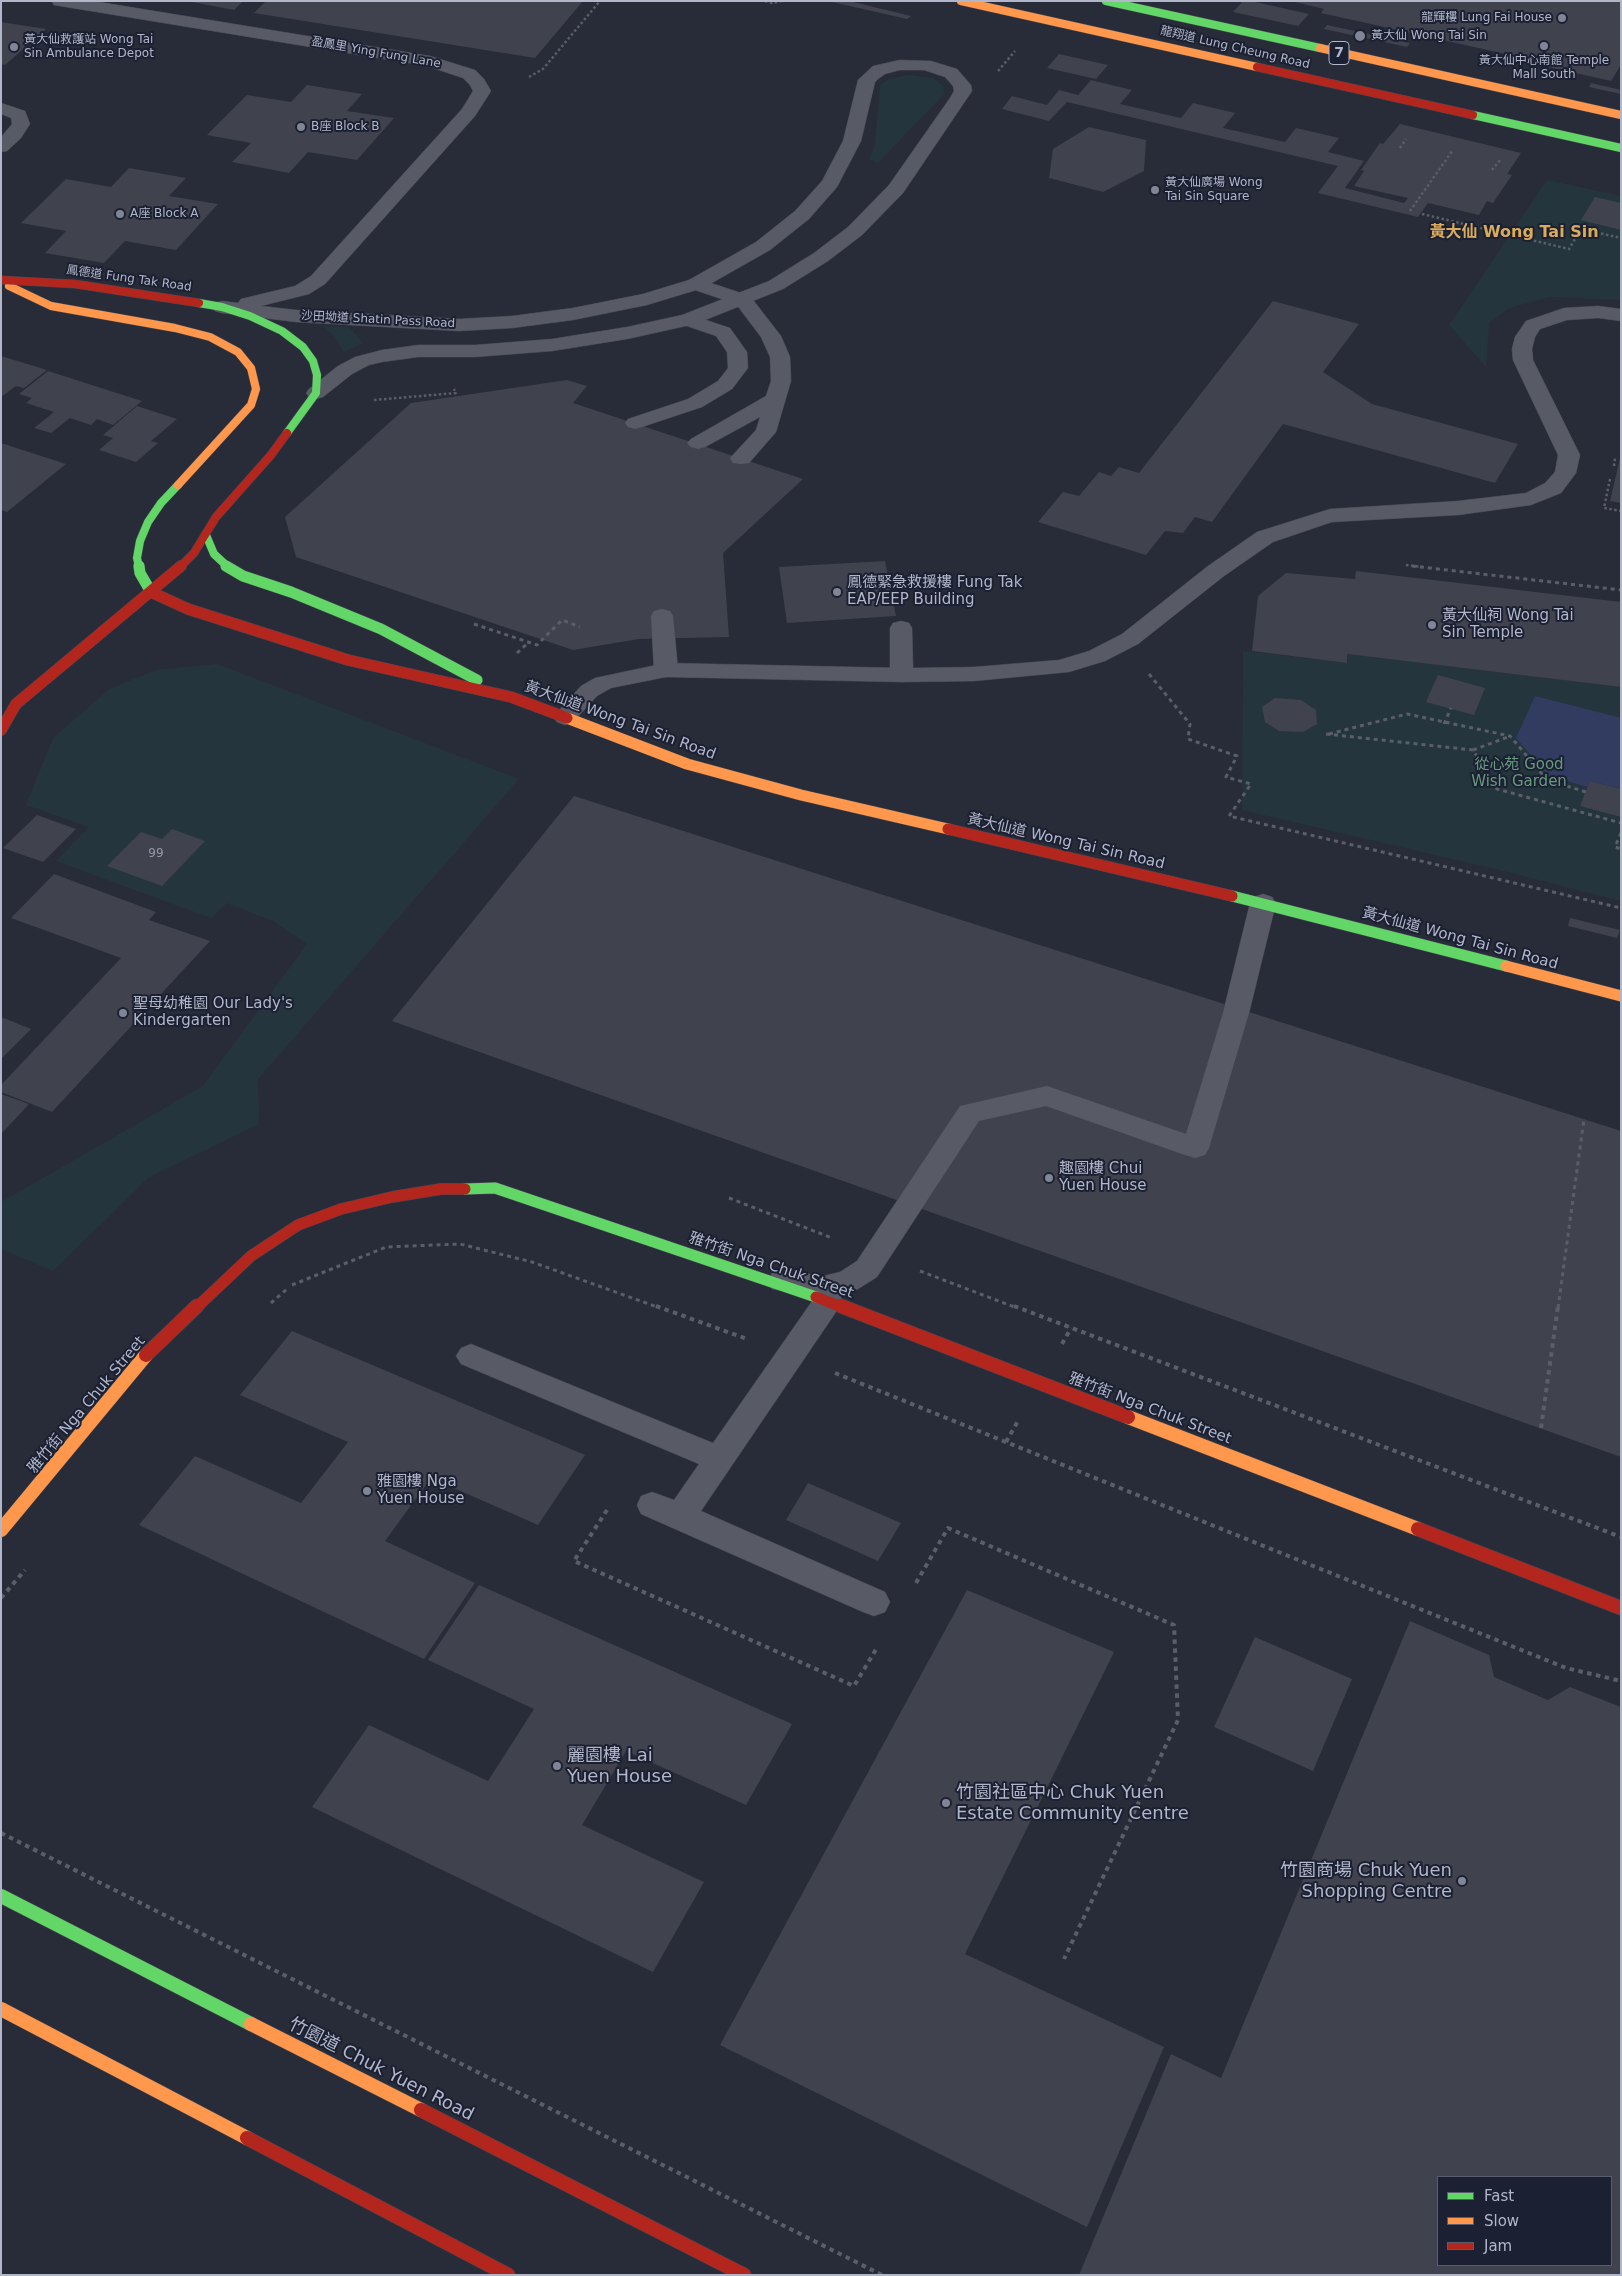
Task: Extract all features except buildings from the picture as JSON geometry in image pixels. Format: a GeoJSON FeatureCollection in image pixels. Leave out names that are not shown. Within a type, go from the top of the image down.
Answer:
{"type":"FeatureCollection","features":[{"type":"Feature","properties":{"kind":"main road","name":"龍翔道 Lung Cheung Road"},"geometry":{"type":"LineString","coordinates":[[961,1],[1621,148]]}},
{"type":"Feature","properties":{"kind":"main road","name":"龍翔道 Lung Cheung Road"},"geometry":{"type":"LineString","coordinates":[[1106,1],[1621,115]]}},
{"type":"Feature","properties":{"kind":"main road","name":"鳳德道 Fung Tak Road"},"geometry":{"type":"LineString","coordinates":[[1,281],[75,284],[222,307]]}},
{"type":"Feature","properties":{"kind":"main road","name":"鳳德道 Fung Tak Road"},"geometry":{"type":"LineString","coordinates":[[1,281],[51,306],[175,328],[210,337],[238,352],[251,368],[256,389],[251,405],[160,503],[148,522],[140,541],[137,558],[140,574],[151,592]]}},
{"type":"Feature","properties":{"kind":"main road","name":"沙田坳道 Shatin Pass Road"},"geometry":{"type":"LineString","coordinates":[[1,730],[16,704],[182,565],[206,535],[216,517],[271,455],[316,392],[317,375],[313,361],[303,347],[282,331],[250,316],[222,307]]}},
{"type":"Feature","properties":{"kind":"main road","name":"黃大仙道 Wong Tai Sin Road"},"geometry":{"type":"LineString","coordinates":[[206,535],[214,554],[226,566],[243,576],[291,592],[380,629],[511,697],[687,764],[801,795],[1263,903],[1621,996]]}},
{"type":"Feature","properties":{"kind":"main road","name":"黃大仙道 Wong Tai Sin Road"},"geometry":{"type":"LineString","coordinates":[[151,592],[188,609],[348,660],[511,697]]}},
{"type":"Feature","properties":{"kind":"main road"},"geometry":{"type":"LineString","coordinates":[[1,712],[16,704]]}},
{"type":"Feature","properties":{"kind":"main road","name":"雅竹街 Nga Chuk Street"},"geometry":{"type":"LineString","coordinates":[[1,1530],[145,1356],[251,1256],[298,1225],[341,1210],[392,1197],[440,1189],[495,1188],[828,1301],[1621,1608]]}},
{"type":"Feature","properties":{"kind":"main road","name":"竹園道 Chuk Yuen Road"},"geometry":{"type":"LineString","coordinates":[[1,1896],[744,2275]]}},
{"type":"Feature","properties":{"kind":"main road"},"geometry":{"type":"LineString","coordinates":[[1,2009],[508,2275]]}},
{"type":"Feature","properties":{"kind":"street","name":"盈鳳里 Ying Fung Lane"},"geometry":{"type":"LineString","coordinates":[[60,1],[430,61],[469,74],[478,83],[482,91],[469,112],[318,280],[302,290],[292,293],[222,307]]}},
{"type":"Feature","properties":{"kind":"street","name":"沙田坳道 Shatin Pass Road"},"geometry":{"type":"LineString","coordinates":[[222,307],[296,316],[458,325],[512,322],[609,308],[696,284],[762,246],[802,215],[830,183],[852,141],[867,80],[872,75],[888,67],[913,64],[939,68],[957,77],[962,84],[963,91],[896,189],[855,231],[821,258],[776,285],[743,300],[688,320],[627,333],[552,345],[475,351],[418,352],[382,356],[362,361],[345,370],[316,392]]}},
{"type":"Feature","properties":{"kind":"street"},"geometry":{"type":"LineString","coordinates":[[1,108],[19,116],[21,124],[15,134],[1,147]]}},
{"type":"Feature","properties":{"kind":"street"},"geometry":{"type":"LineString","coordinates":[[696,284],[743,300],[771,336],[780,357],[782,365],[781,381],[766,432],[741,458]]}},
{"type":"Feature","properties":{"kind":"street"},"geometry":{"type":"LineString","coordinates":[[565,717],[590,691],[603,682],[666,670],[902,675],[974,674],[1061,667],[1096,656],[1130,639],[1216,571],[1265,537],[1330,516],[1458,508],[1531,499],[1553,488],[1565,474],[1569,455],[1523,360],[1522,349],[1525,337],[1533,325],[1564,314],[1598,312],[1621,315]]}},
{"type":"Feature","properties":{"kind":"street"},"geometry":{"type":"LineString","coordinates":[[635,424],[695,403],[725,385],[738,368],[737,352],[723,332],[688,320]]}},
{"type":"Feature","properties":{"kind":"street"},"geometry":{"type":"LineString","coordinates":[[698,443],[775,400]]}},
{"type":"Feature","properties":{"kind":"street"},"geometry":{"type":"LineString","coordinates":[[662,616],[666,670]]}},
{"type":"Feature","properties":{"kind":"street"},"geometry":{"type":"LineString","coordinates":[[901,628],[902,675]]}},
{"type":"Feature","properties":{"kind":"street"},"geometry":{"type":"LineString","coordinates":[[758,1278],[823,1287],[848,1281],[866,1269],[970,1113],[1047,1096],[1195,1148],[1236,1013],[1263,903]]}},
{"type":"Feature","properties":{"kind":"street"},"geometry":{"type":"LineString","coordinates":[[681,1516],[828,1301]]}},
{"type":"Feature","properties":{"kind":"street"},"geometry":{"type":"LineString","coordinates":[[471,1356],[719,1460]]}},
{"type":"Feature","properties":{"kind":"street"},"geometry":{"type":"LineString","coordinates":[[652,1505],[681,1516],[874,1602]]}},
{"type":"Feature","properties":{"kind":"path"},"geometry":{"type":"LineString","coordinates":[[529,78],[543,69],[600,1]]}},
{"type":"Feature","properties":{"kind":"path"},"geometry":{"type":"LineString","coordinates":[[765,1],[772,3],[782,1]]}},
{"type":"Feature","properties":{"kind":"path"},"geometry":{"type":"LineString","coordinates":[[996,72],[1015,50]]}},
{"type":"Feature","properties":{"kind":"path"},"geometry":{"type":"LineString","coordinates":[[1410,211],[1454,149]]}},
{"type":"Feature","properties":{"kind":"path"},"geometry":{"type":"LineString","coordinates":[[1422,214],[1570,249],[1581,229],[1621,238]]}},
{"type":"Feature","properties":{"kind":"path"},"geometry":{"type":"LineString","coordinates":[[374,400],[456,393],[452,384]]}},
{"type":"Feature","properties":{"kind":"path"},"geometry":{"type":"LineString","coordinates":[[1613,467],[1615,458]]}},
{"type":"Feature","properties":{"kind":"path"},"geometry":{"type":"LineString","coordinates":[[1611,475],[1604,508],[1621,511]]}},
{"type":"Feature","properties":{"kind":"path"},"geometry":{"type":"LineString","coordinates":[[1406,565],[1621,590]]}},
{"type":"Feature","properties":{"kind":"path"},"geometry":{"type":"LineString","coordinates":[[474,624],[537,645],[562,620],[580,627]]}},
{"type":"Feature","properties":{"kind":"path"},"geometry":{"type":"LineString","coordinates":[[518,653],[529,642]]}},
{"type":"Feature","properties":{"kind":"path"},"geometry":{"type":"LineString","coordinates":[[1149,673],[1190,724],[1188,739],[1237,756],[1226,777],[1251,784],[1235,810],[1229,816],[1621,908]]}},
{"type":"Feature","properties":{"kind":"path"},"geometry":{"type":"LineString","coordinates":[[1444,724],[1451,708]]}},
{"type":"Feature","properties":{"kind":"path"},"geometry":{"type":"LineString","coordinates":[[1510,736],[1473,750],[1326,734],[1407,714],[1444,724],[1510,736],[1547,780],[1586,792]]}},
{"type":"Feature","properties":{"kind":"path"},"geometry":{"type":"LineString","coordinates":[[1473,750],[1497,788],[1621,823]]}},
{"type":"Feature","properties":{"kind":"path"},"geometry":{"type":"LineString","coordinates":[[1621,833],[1615,847],[1621,849]]}},
{"type":"Feature","properties":{"kind":"path"},"geometry":{"type":"LineString","coordinates":[[1541,1428],[1584,1119]]}},
{"type":"Feature","properties":{"kind":"path"},"geometry":{"type":"LineString","coordinates":[[729,1198],[1621,1537]]}},
{"type":"Feature","properties":{"kind":"path"},"geometry":{"type":"LineString","coordinates":[[1,1833],[882,2275]]}},
{"type":"Feature","properties":{"kind":"green space"},"geometry":{"type":"Polygon","coordinates":[[[908,75],[933,78],[943,86],[944,94],[878,163],[869,160],[875,145],[880,85],[889,79],[908,75]]]}},
{"type":"Feature","properties":{"kind":"green space"},"geometry":{"type":"Polygon","coordinates":[[[1547,180],[1621,196],[1621,300],[1550,297],[1509,308],[1489,323],[1486,367],[1449,325],[1547,180]]]}},
{"type":"Feature","properties":{"kind":"green space"},"geometry":{"type":"Polygon","coordinates":[[[323,326],[349,327],[363,343],[344,352],[334,336],[323,326]]]}},
{"type":"Feature","properties":{"kind":"green space","name":"從心苑 Good Wish Garden"},"geometry":{"type":"Polygon","coordinates":[[[1243,651],[1347,663],[1347,654],[1621,687],[1621,901],[1496,869],[1242,810],[1243,651]]]}},
{"type":"Feature","properties":{"kind":"green space"},"geometry":{"type":"Polygon","coordinates":[[[217,664],[519,779],[258,1079],[259,1124],[149,1177],[53,1271],[1,1249],[1,1202],[203,1086],[307,944],[273,921],[227,903],[211,918],[56,861],[89,827],[26,805],[53,738],[108,690],[155,670],[217,664]]]}},
{"type":"Feature","properties":{"kind":"water"},"geometry":{"type":"Polygon","coordinates":[[[1535,696],[1621,718],[1621,789],[1591,781],[1588,787],[1549,776],[1516,738],[1535,696]]]}},
{"type":"Feature","properties":{"kind":"traffic: fast"},"geometry":{"type":"LineString","coordinates":[[1106,1],[1320,48]]}},
{"type":"Feature","properties":{"kind":"traffic: fast"},"geometry":{"type":"LineString","coordinates":[[1473,115],[1621,148]]}},
{"type":"Feature","properties":{"kind":"traffic: fast"},"geometry":{"type":"LineString","coordinates":[[199,303],[222,307],[250,316],[282,331],[303,347],[313,361],[317,375],[316,393],[287,433]]}},
{"type":"Feature","properties":{"kind":"traffic: fast"},"geometry":{"type":"LineString","coordinates":[[151,592],[140,573],[137,558],[140,541],[148,522],[161,503],[178,485]]}},
{"type":"Feature","properties":{"kind":"traffic: fast"},"geometry":{"type":"LineString","coordinates":[[206,535],[214,554],[226,566],[243,576],[291,592],[381,629],[477,680]]}},
{"type":"Feature","properties":{"kind":"traffic: fast"},"geometry":{"type":"LineString","coordinates":[[1232,896],[1506,966]]}},
{"type":"Feature","properties":{"kind":"traffic: fast"},"geometry":{"type":"LineString","coordinates":[[465,1189],[495,1188],[816,1297]]}},
{"type":"Feature","properties":{"kind":"traffic: fast"},"geometry":{"type":"LineString","coordinates":[[1,1896],[251,2024]]}},
{"type":"Feature","properties":{"kind":"traffic: slow"},"geometry":{"type":"LineString","coordinates":[[961,1],[1257,67]]}},
{"type":"Feature","properties":{"kind":"traffic: slow"},"geometry":{"type":"LineString","coordinates":[[1320,48],[1621,115]]}},
{"type":"Feature","properties":{"kind":"traffic: slow"},"geometry":{"type":"LineString","coordinates":[[9,286],[51,306],[175,328],[210,337],[238,352],[251,368],[256,389],[251,405],[178,485]]}},
{"type":"Feature","properties":{"kind":"traffic: slow"},"geometry":{"type":"LineString","coordinates":[[567,718],[687,764],[801,795],[948,829]]}},
{"type":"Feature","properties":{"kind":"traffic: slow"},"geometry":{"type":"LineString","coordinates":[[1506,966],[1621,996]]}},
{"type":"Feature","properties":{"kind":"traffic: slow"},"geometry":{"type":"LineString","coordinates":[[1,1530],[146,1355]]}},
{"type":"Feature","properties":{"kind":"traffic: slow"},"geometry":{"type":"LineString","coordinates":[[1128,1417],[1418,1529]]}},
{"type":"Feature","properties":{"kind":"traffic: slow"},"geometry":{"type":"LineString","coordinates":[[1,2009],[247,2138]]}},
{"type":"Feature","properties":{"kind":"traffic: slow"},"geometry":{"type":"LineString","coordinates":[[251,2024],[421,2110]]}},
{"type":"Feature","properties":{"kind":"traffic: jam"},"geometry":{"type":"LineString","coordinates":[[1257,67],[1473,115]]}},
{"type":"Feature","properties":{"kind":"traffic: jam"},"geometry":{"type":"LineString","coordinates":[[1,280],[75,284],[199,303]]}},
{"type":"Feature","properties":{"kind":"traffic: jam"},"geometry":{"type":"LineString","coordinates":[[1,730],[16,704],[176,571],[194,553],[216,517],[271,455],[287,433]]}},
{"type":"Feature","properties":{"kind":"traffic: jam"},"geometry":{"type":"LineString","coordinates":[[151,592],[188,609],[348,660],[511,697],[567,718]]}},
{"type":"Feature","properties":{"kind":"traffic: jam"},"geometry":{"type":"LineString","coordinates":[[948,829],[1232,896]]}},
{"type":"Feature","properties":{"kind":"traffic: jam"},"geometry":{"type":"LineString","coordinates":[[146,1355],[251,1256],[298,1225],[341,1209],[392,1197],[441,1189],[465,1189]]}},
{"type":"Feature","properties":{"kind":"traffic: jam"},"geometry":{"type":"LineString","coordinates":[[816,1297],[1128,1417]]}},
{"type":"Feature","properties":{"kind":"traffic: jam"},"geometry":{"type":"LineString","coordinates":[[1418,1529],[1621,1608]]}},
{"type":"Feature","properties":{"kind":"traffic: jam"},"geometry":{"type":"LineString","coordinates":[[421,2110],[744,2275]]}},
{"type":"Feature","properties":{"kind":"traffic: jam"},"geometry":{"type":"LineString","coordinates":[[247,2138],[508,2275]]}},
{"type":"Feature","properties":{"kind":"place","name":"龍輝樓 Lung Fai House"},"geometry":{"type":"Point","coordinates":[1562,18]}},
{"type":"Feature","properties":{"kind":"place","name":"黃大仙 Wong Tai Sin"},"geometry":{"type":"Point","coordinates":[1360,36]}},
{"type":"Feature","properties":{"kind":"place","name":"黃大仙中心南館 Temple Mall South"},"geometry":{"type":"Point","coordinates":[1544,46]}},
{"type":"Feature","properties":{"kind":"place","name":"黃大仙救護站 Wong Tai Sin Ambulance Depot"},"geometry":{"type":"Point","coordinates":[14,47]}},
{"type":"Feature","properties":{"kind":"place","name":"B座 Block B"},"geometry":{"type":"Point","coordinates":[301,127]}},
{"type":"Feature","properties":{"kind":"place","name":"黃大仙廣場 Wong Tai Sin Square"},"geometry":{"type":"Point","coordinates":[1155,190]}},
{"type":"Feature","properties":{"kind":"place","name":"A座 Block A"},"geometry":{"type":"Point","coordinates":[120,214]}},
{"type":"Feature","properties":{"kind":"place","name":"鳳德緊急救援樓 Fung Tak EAP/EEP Building"},"geometry":{"type":"Point","coordinates":[837,592]}},
{"type":"Feature","properties":{"kind":"place","name":"黃大仙祠 Wong Tai Sin Temple"},"geometry":{"type":"Point","coordinates":[1432,625]}},
{"type":"Feature","properties":{"kind":"place","name":"聖母幼稚園 Our Lady's Kindergarten"},"geometry":{"type":"Point","coordinates":[123,1013]}},
{"type":"Feature","properties":{"kind":"place","name":"趣園樓 Chui Yuen House"},"geometry":{"type":"Point","coordinates":[1049,1178]}},
{"type":"Feature","properties":{"kind":"place","name":"雅園樓 Nga Yuen House"},"geometry":{"type":"Point","coordinates":[367,1491]}},
{"type":"Feature","properties":{"kind":"place","name":"麗園樓 Lai Yuen House"},"geometry":{"type":"Point","coordinates":[557,1766]}},
{"type":"Feature","properties":{"kind":"place","name":"竹園社區中心 Chuk Yuen Estate Community Centre"},"geometry":{"type":"Point","coordinates":[946,1803]}},
{"type":"Feature","properties":{"kind":"place","name":"竹園商場 Chuk Yuen Shopping Centre"},"geometry":{"type":"Point","coordinates":[1462,1881]}},
{"type":"Feature","properties":{"kind":"district","name":"黃大仙 Wong Tai Sin"},"geometry":{"type":"Point","coordinates":[1514,233]}}]}
